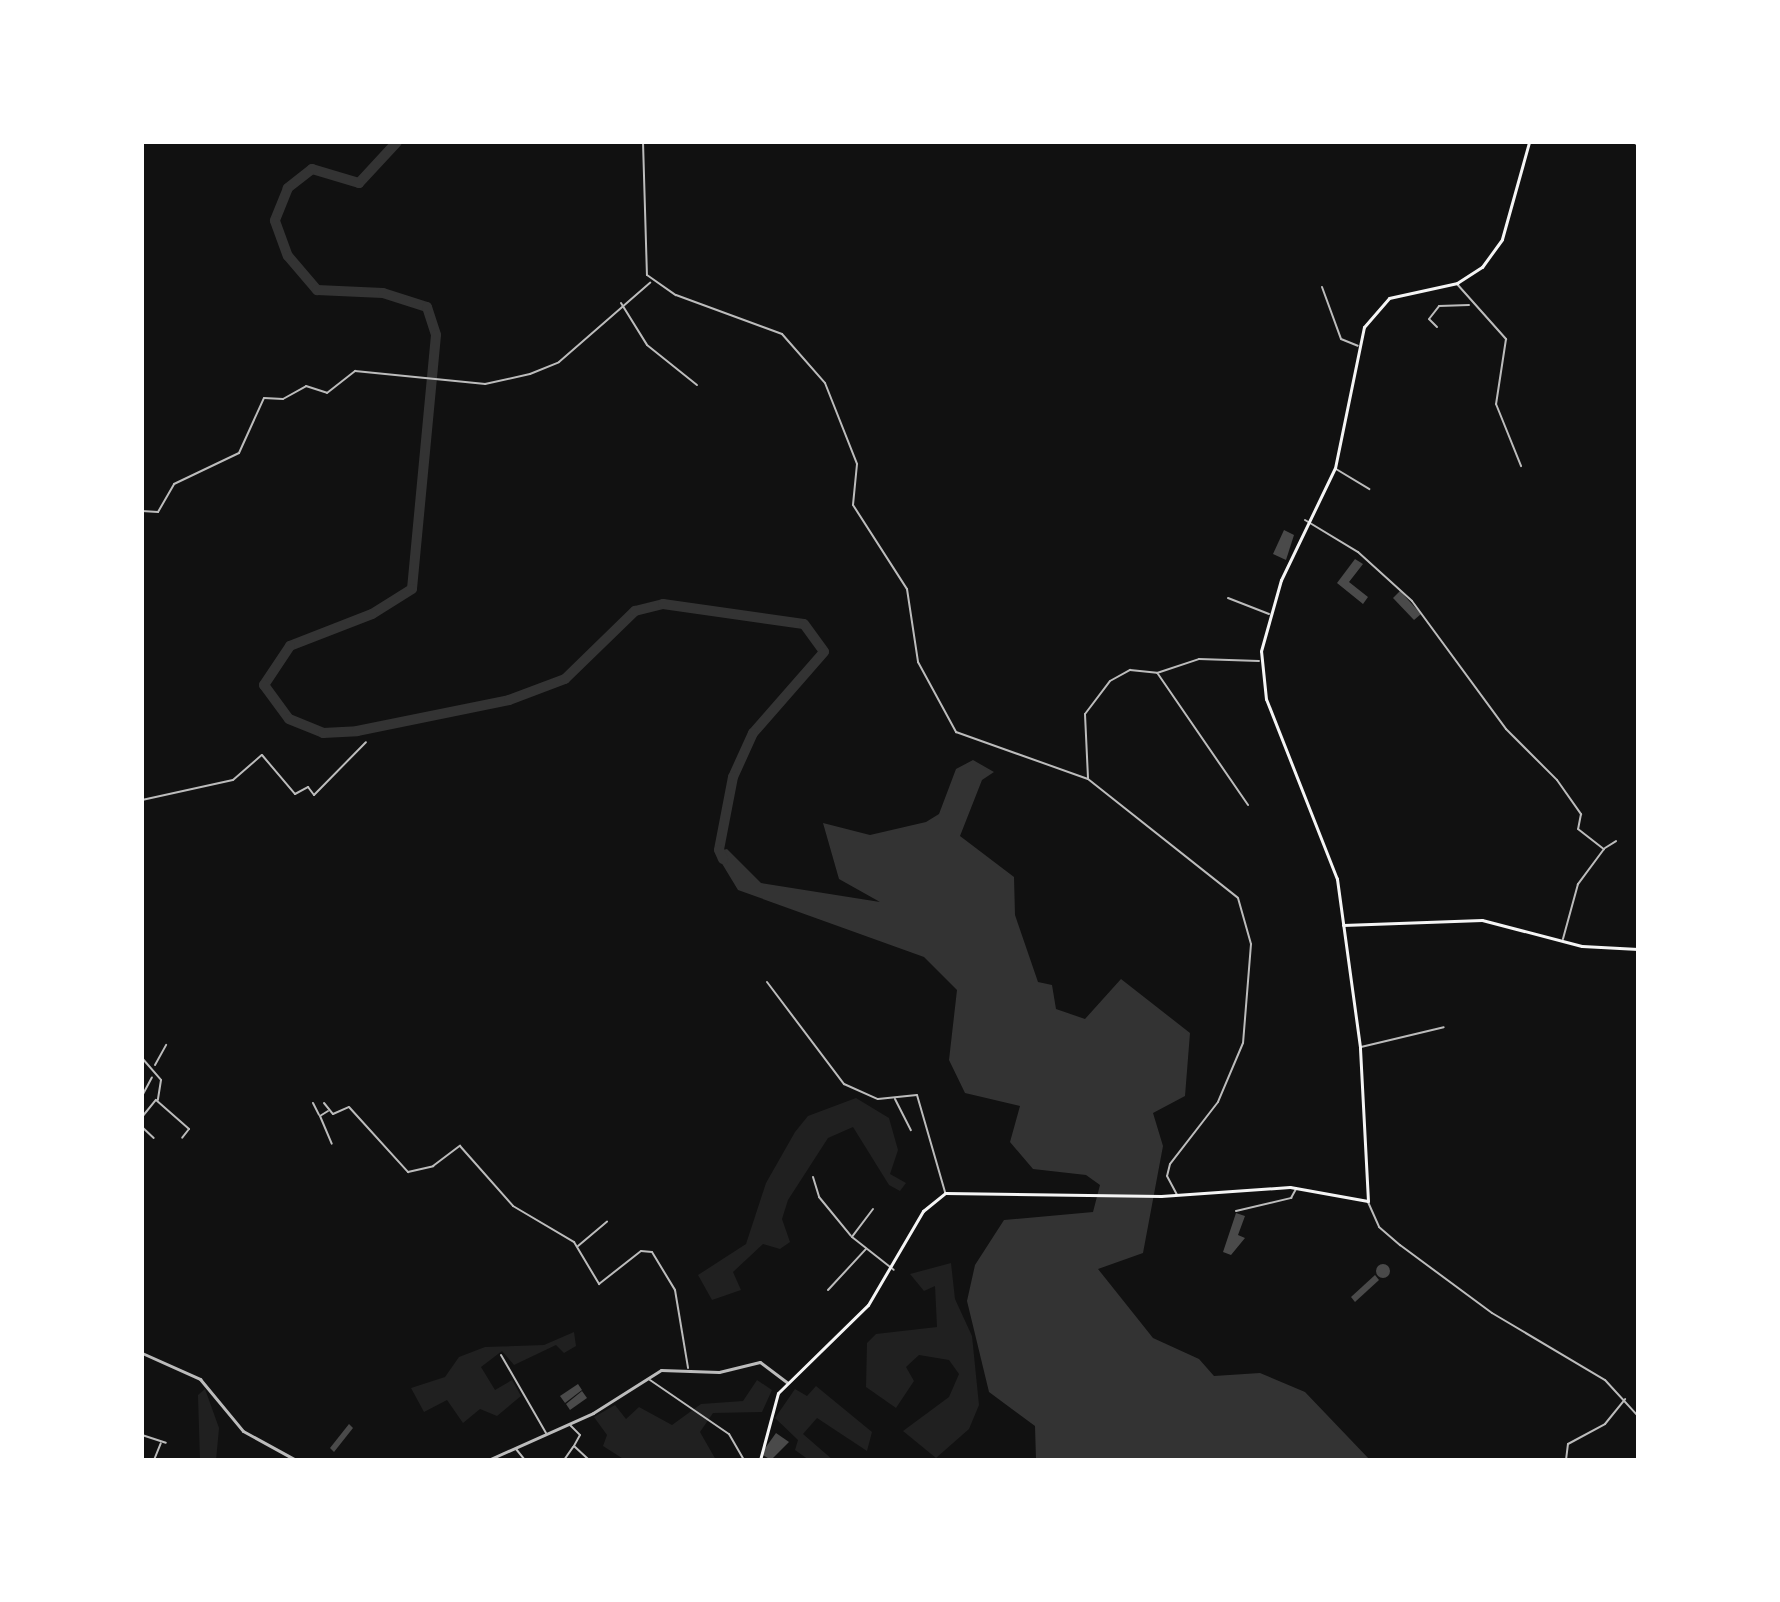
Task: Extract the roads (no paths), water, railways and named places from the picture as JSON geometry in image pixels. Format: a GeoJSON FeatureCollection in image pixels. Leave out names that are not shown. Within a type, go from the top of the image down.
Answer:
{"type":"FeatureCollection","features":[{"type":"Feature","properties":{"kind":"main road"},"geometry":{"type":"LineString","coordinates":[[760,1460],[768,1412],[788,1382],[894,1270],[923,1211],[945,1193],[1161,1196],[1296,1187],[1368,1201],[1360,1047],[1332,865],[1266,699],[1259,661],[1269,614],[1305,520],[1335,468],[1359,346],[1381,303],[1457,283],[1482,267],[1502,239],[1529,142]]}},
{"type":"Feature","properties":{"kind":"main road"},"geometry":{"type":"LineString","coordinates":[[1343,925],[1482,920],[1563,939],[1638,949]]}},
{"type":"Feature","properties":{"kind":"street"},"geometry":{"type":"LineString","coordinates":[[643,142],[651,282]]}},
{"type":"Feature","properties":{"kind":"street"},"geometry":{"type":"LineString","coordinates":[[1633,142],[1638,145]]}},
{"type":"Feature","properties":{"kind":"street"},"geometry":{"type":"LineString","coordinates":[[142,510],[158,512],[174,484],[239,453],[264,398],[283,399],[306,386],[327,393],[355,371],[485,384],[559,362],[620,302],[651,282]]}},
{"type":"Feature","properties":{"kind":"street"},"geometry":{"type":"LineString","coordinates":[[651,282],[777,331],[820,375],[857,464],[853,505],[909,594],[923,675],[956,732],[1088,779],[1189,865],[1227,884],[1251,944],[1243,1043],[1218,1102],[1170,1164],[1167,1176],[1177,1195]]}},
{"type":"Feature","properties":{"kind":"street"},"geometry":{"type":"LineString","coordinates":[[1457,283],[1470,304],[1506,339],[1496,404],[1521,466]]}},
{"type":"Feature","properties":{"kind":"street"},"geometry":{"type":"LineString","coordinates":[[1322,287],[1341,339],[1359,346]]}},
{"type":"Feature","properties":{"kind":"street"},"geometry":{"type":"LineString","coordinates":[[620,302],[647,345],[697,385]]}},
{"type":"Feature","properties":{"kind":"street"},"geometry":{"type":"LineString","coordinates":[[1437,327],[1429,319],[1439,306],[1470,304]]}},
{"type":"Feature","properties":{"kind":"street"},"geometry":{"type":"LineString","coordinates":[[1335,468],[1369,489]]}},
{"type":"Feature","properties":{"kind":"street"},"geometry":{"type":"LineString","coordinates":[[1305,520],[1358,552],[1412,601],[1506,729],[1557,780],[1581,814],[1578,829],[1604,849]]}},
{"type":"Feature","properties":{"kind":"street"},"geometry":{"type":"LineString","coordinates":[[1228,598],[1269,614]]}},
{"type":"Feature","properties":{"kind":"street"},"geometry":{"type":"LineString","coordinates":[[1088,779],[1083,741],[1090,702],[1130,670],[1157,673],[1199,659],[1259,661]]}},
{"type":"Feature","properties":{"kind":"street"},"geometry":{"type":"LineString","coordinates":[[1157,673],[1248,805]]}},
{"type":"Feature","properties":{"kind":"street"},"geometry":{"type":"LineString","coordinates":[[142,800],[233,780],[262,755],[295,794],[308,787],[314,795],[366,742]]}},
{"type":"Feature","properties":{"kind":"street"},"geometry":{"type":"LineString","coordinates":[[1563,939],[1567,913],[1578,884],[1604,849],[1616,841]]}},
{"type":"Feature","properties":{"kind":"street"},"geometry":{"type":"LineString","coordinates":[[767,982],[828,1069],[871,1097],[895,1098],[909,1092],[923,1101],[945,1193]]}},
{"type":"Feature","properties":{"kind":"street"},"geometry":{"type":"LineString","coordinates":[[1360,1047],[1444,1027]]}},
{"type":"Feature","properties":{"kind":"street"},"geometry":{"type":"LineString","coordinates":[[142,1096],[166,1045]]}},
{"type":"Feature","properties":{"kind":"street"},"geometry":{"type":"LineString","coordinates":[[142,1058],[154,1066]]}},
{"type":"Feature","properties":{"kind":"street"},"geometry":{"type":"LineString","coordinates":[[142,1117],[157,1101],[161,1080],[153,1075]]}},
{"type":"Feature","properties":{"kind":"street"},"geometry":{"type":"LineString","coordinates":[[895,1098],[911,1130]]}},
{"type":"Feature","properties":{"kind":"street"},"geometry":{"type":"LineString","coordinates":[[157,1101],[189,1129],[182,1138]]}},
{"type":"Feature","properties":{"kind":"street"},"geometry":{"type":"LineString","coordinates":[[313,1103],[332,1144]]}},
{"type":"Feature","properties":{"kind":"street"},"geometry":{"type":"LineString","coordinates":[[324,1103],[329,1111],[341,1115],[349,1107],[408,1172],[433,1166],[460,1146],[513,1206],[577,1246],[600,1285],[641,1251],[657,1257],[675,1290],[688,1368]]}},
{"type":"Feature","properties":{"kind":"street"},"geometry":{"type":"LineString","coordinates":[[320,1116],[329,1111]]}},
{"type":"Feature","properties":{"kind":"street"},"geometry":{"type":"LineString","coordinates":[[142,1127],[154,1138]]}},
{"type":"Feature","properties":{"kind":"street"},"geometry":{"type":"LineString","coordinates":[[813,1177],[829,1212],[852,1237],[894,1270]]}},
{"type":"Feature","properties":{"kind":"street"},"geometry":{"type":"LineString","coordinates":[[1236,1211],[1291,1198],[1296,1187]]}},
{"type":"Feature","properties":{"kind":"street"},"geometry":{"type":"LineString","coordinates":[[1368,1201],[1379,1227],[1400,1245],[1626,1399],[1638,1416]]}},
{"type":"Feature","properties":{"kind":"street"},"geometry":{"type":"LineString","coordinates":[[852,1237],[873,1209]]}},
{"type":"Feature","properties":{"kind":"street"},"geometry":{"type":"LineString","coordinates":[[577,1246],[607,1222]]}},
{"type":"Feature","properties":{"kind":"street"},"geometry":{"type":"LineString","coordinates":[[828,1290],[866,1249]]}},
{"type":"Feature","properties":{"kind":"street"},"geometry":{"type":"LineString","coordinates":[[142,1353],[200,1379],[243,1431],[296,1460]]}},
{"type":"Feature","properties":{"kind":"street"},"geometry":{"type":"LineString","coordinates":[[501,1355],[547,1434]]}},
{"type":"Feature","properties":{"kind":"street"},"geometry":{"type":"LineString","coordinates":[[488,1460],[569,1424],[647,1377],[688,1368],[719,1372],[764,1362],[788,1382]]}},
{"type":"Feature","properties":{"kind":"street"},"geometry":{"type":"LineString","coordinates":[[647,1377],[729,1434],[744,1460]]}},
{"type":"Feature","properties":{"kind":"street"},"geometry":{"type":"LineString","coordinates":[[1566,1460],[1568,1444],[1605,1424],[1626,1399]]}},
{"type":"Feature","properties":{"kind":"street"},"geometry":{"type":"LineString","coordinates":[[564,1460],[580,1435],[569,1424]]}},
{"type":"Feature","properties":{"kind":"street"},"geometry":{"type":"LineString","coordinates":[[142,1435],[166,1443]]}},
{"type":"Feature","properties":{"kind":"street"},"geometry":{"type":"LineString","coordinates":[[154,1460],[161,1441]]}},
{"type":"Feature","properties":{"kind":"street"},"geometry":{"type":"LineString","coordinates":[[574,1446],[589,1460]]}},
{"type":"Feature","properties":{"kind":"street"},"geometry":{"type":"LineString","coordinates":[[516,1449],[525,1460]]}},
{"type":"Feature","properties":{"kind":"street"},"geometry":{"type":"LineString","coordinates":[[431,1460],[441,1460]]}},
{"type":"Feature","properties":{"kind":"waterway"},"geometry":{"type":"LineString","coordinates":[[397,142],[359,183],[312,169],[288,188],[275,221],[288,256],[317,290],[383,293],[427,307],[436,335],[412,589],[372,614],[290,646],[264,685],[289,719],[323,733],[357,731],[509,700],[565,679],[635,611],[663,604],[804,624],[824,652],[753,733],[733,777],[719,850],[723,859]]}}]}
